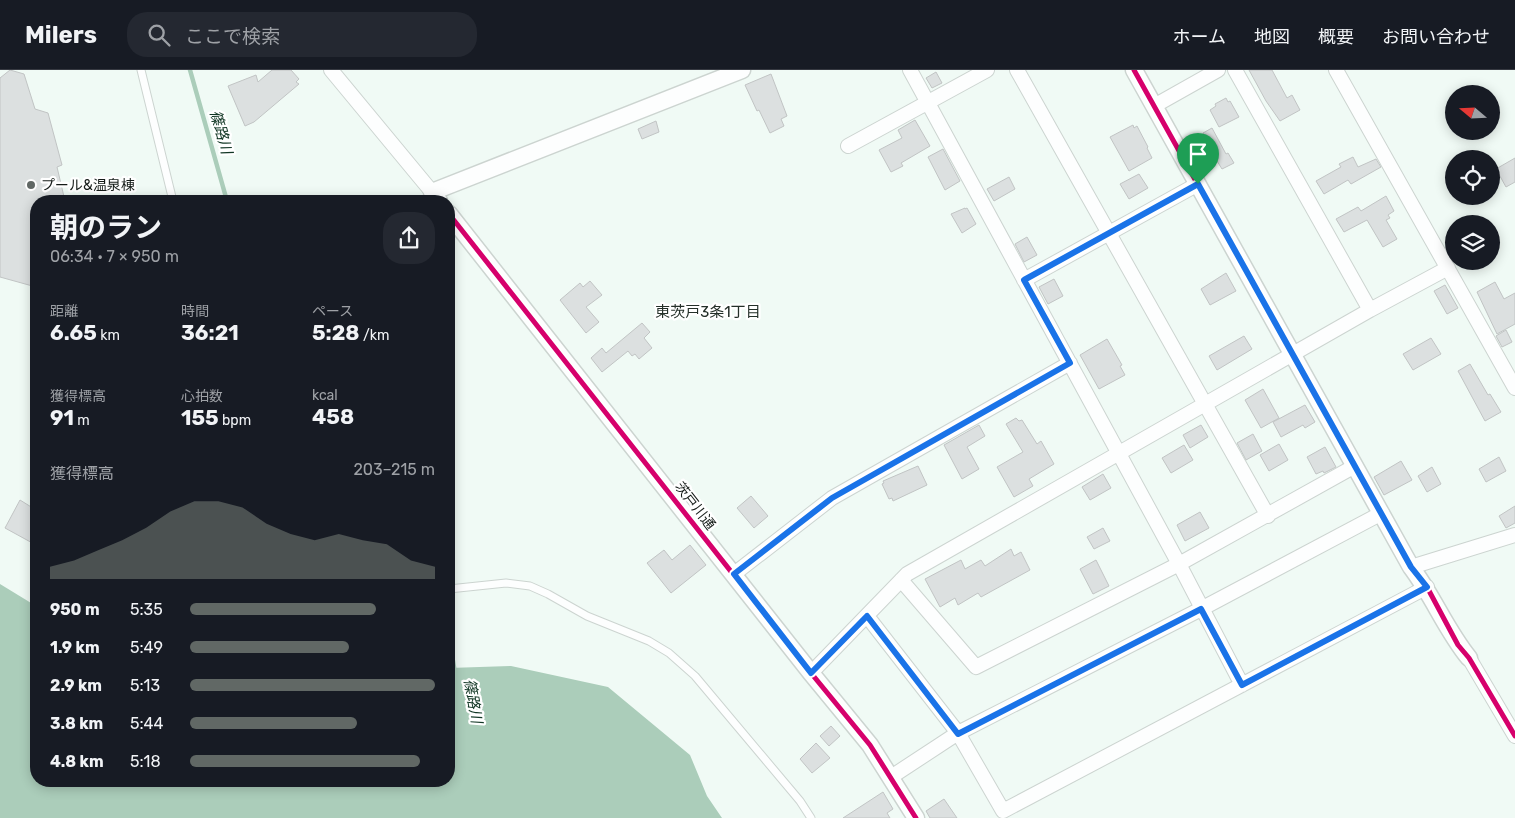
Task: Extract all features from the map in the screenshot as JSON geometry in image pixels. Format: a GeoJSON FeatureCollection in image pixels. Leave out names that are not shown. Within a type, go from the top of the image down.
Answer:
{"type":"FeatureCollection","features":[{"type":"Feature","properties":{"kind":"street"},"geometry":{"type":"LineString","coordinates":[[332,70],[433,195]]}},
{"type":"Feature","properties":{"kind":"street"},"geometry":{"type":"LineString","coordinates":[[440,195],[742,70]]}},
{"type":"Feature","properties":{"kind":"street"},"geometry":{"type":"LineString","coordinates":[[910,70],[1179,564],[1242,685]]}},
{"type":"Feature","properties":{"kind":"street"},"geometry":{"type":"LineString","coordinates":[[848,146],[987,70]]}},
{"type":"Feature","properties":{"kind":"street"},"geometry":{"type":"LineString","coordinates":[[1017,70],[1268,516]]}},
{"type":"Feature","properties":{"kind":"street"},"geometry":{"type":"LineString","coordinates":[[1134,70],[1411,567],[1427,587],[1458,645],[1469,658],[1515,736]]}},
{"type":"Feature","properties":{"kind":"street"},"geometry":{"type":"LineString","coordinates":[[1154,106],[1218,70]]}},
{"type":"Feature","properties":{"kind":"street"},"geometry":{"type":"LineString","coordinates":[[1235,70],[1370,310]]}},
{"type":"Feature","properties":{"kind":"street"},"geometry":{"type":"LineString","coordinates":[[1336,70],[1445,263]]}},
{"type":"Feature","properties":{"kind":"street"},"geometry":{"type":"LineString","coordinates":[[1024,280],[1198,184]]}},
{"type":"Feature","properties":{"kind":"street","name":"茨戸川通"},"geometry":{"type":"LineString","coordinates":[[455,222],[870,745],[916,818]]}},
{"type":"Feature","properties":{"kind":"street"},"geometry":{"type":"LineString","coordinates":[[811,673],[907,574],[1370,310],[1445,270]]}},
{"type":"Feature","properties":{"kind":"street"},"geometry":{"type":"LineString","coordinates":[[1449,270],[1515,388]]}},
{"type":"Feature","properties":{"kind":"street"},"geometry":{"type":"LineString","coordinates":[[734,574],[832,498],[1070,363]]}},
{"type":"Feature","properties":{"kind":"street"},"geometry":{"type":"LineString","coordinates":[[901,580],[976,667],[1179,564],[1355,466]]}},
{"type":"Feature","properties":{"kind":"street"},"geometry":{"type":"LineString","coordinates":[[891,778],[958,734],[1382,514]]}},
{"type":"Feature","properties":{"kind":"street"},"geometry":{"type":"LineString","coordinates":[[1411,567],[1515,535]]}},
{"type":"Feature","properties":{"kind":"street"},"geometry":{"type":"LineString","coordinates":[[867,616],[958,734],[1003,811],[1427,587]]}},
{"type":"Feature","properties":{"kind":"lane"},"geometry":{"type":"LineString","coordinates":[[141,70],[172,195]]}},
{"type":"Feature","properties":{"kind":"lane"},"geometry":{"type":"LineString","coordinates":[[455,588],[506,583],[530,586],[587,616],[649,641],[669,653],[695,676],[800,801],[811,818]]}},
{"type":"Feature","properties":{"kind":"water"},"geometry":{"type":"Polygon","coordinates":[[[0,584],[30,602],[30,787],[455,787],[455,668],[511,666],[608,687],[690,755],[707,796],[722,818],[0,818],[0,584]]]}},
{"type":"Feature","properties":{"kind":"building","name":"プール&温泉棟"},"geometry":{"type":"Polygon","coordinates":[[[10,70],[24,74],[35,109],[48,113],[62,165],[57,167],[64,195],[30,195],[30,285],[0,277],[0,78],[10,70]]]}},
{"type":"Feature","properties":{"kind":"building"},"geometry":{"type":"Polygon","coordinates":[[[272,70],[291,70],[299,79],[296,82],[299,84],[254,122],[245,126],[228,86],[256,75],[258,82],[272,70]]]}},
{"type":"Feature","properties":{"kind":"building"},"geometry":{"type":"Polygon","coordinates":[[[1249,70],[1272,70],[1287,98],[1292,95],[1300,110],[1280,121],[1266,101],[1249,70]]]}},
{"type":"Feature","properties":{"kind":"building"},"geometry":{"type":"Polygon","coordinates":[[[936,72],[942,83],[932,88],[926,78],[936,72]]]}},
{"type":"Feature","properties":{"kind":"building"},"geometry":{"type":"Polygon","coordinates":[[[771,74],[787,116],[781,119],[784,126],[770,133],[745,85],[771,74]]]}},
{"type":"Feature","properties":{"kind":"building"},"geometry":{"type":"Polygon","coordinates":[[[1226,98],[1228,102],[1230,101],[1239,117],[1219,127],[1210,110],[1216,106],[1215,104],[1226,98]]]}},
{"type":"Feature","properties":{"kind":"building"},"geometry":{"type":"Polygon","coordinates":[[[915,120],[930,146],[901,163],[903,166],[891,172],[879,150],[902,138],[898,130],[915,120]]]}},
{"type":"Feature","properties":{"kind":"building"},"geometry":{"type":"Polygon","coordinates":[[[656,121],[659,132],[642,139],[638,129],[656,121]]]}},
{"type":"Feature","properties":{"kind":"building"},"geometry":{"type":"Polygon","coordinates":[[[1133,125],[1134,128],[1137,126],[1152,158],[1129,171],[1110,137],[1133,125]]]}},
{"type":"Feature","properties":{"kind":"building"},"geometry":{"type":"Polygon","coordinates":[[[1212,128],[1226,154],[1228,153],[1234,163],[1222,169],[1217,161],[1207,167],[1197,149],[1208,143],[1203,133],[1212,128]]]}},
{"type":"Feature","properties":{"kind":"building"},"geometry":{"type":"Polygon","coordinates":[[[943,149],[960,181],[945,190],[928,157],[943,149]]]}},
{"type":"Feature","properties":{"kind":"building"},"geometry":{"type":"Polygon","coordinates":[[[1353,157],[1358,167],[1376,159],[1381,167],[1351,184],[1348,180],[1324,194],[1316,181],[1341,167],[1339,164],[1353,157]]]}},
{"type":"Feature","properties":{"kind":"building"},"geometry":{"type":"Polygon","coordinates":[[[1515,158],[1515,182],[1506,187],[1500,176],[1500,167],[1515,158]]]}},
{"type":"Feature","properties":{"kind":"building"},"geometry":{"type":"Polygon","coordinates":[[[1139,174],[1148,188],[1129,199],[1120,184],[1139,174]]]}},
{"type":"Feature","properties":{"kind":"building"},"geometry":{"type":"Polygon","coordinates":[[[1009,177],[1015,189],[994,201],[987,189],[1009,177]]]}},
{"type":"Feature","properties":{"kind":"building"},"geometry":{"type":"Polygon","coordinates":[[[1386,196],[1394,211],[1388,215],[1390,218],[1386,220],[1397,239],[1383,247],[1367,220],[1344,232],[1336,219],[1358,207],[1361,211],[1386,196]]]}},
{"type":"Feature","properties":{"kind":"building"},"geometry":{"type":"Polygon","coordinates":[[[967,208],[976,224],[962,233],[951,214],[967,208]]]}},
{"type":"Feature","properties":{"kind":"building"},"geometry":{"type":"Polygon","coordinates":[[[1027,237],[1037,255],[1024,262],[1015,244],[1027,237]]]}},
{"type":"Feature","properties":{"kind":"building"},"geometry":{"type":"Polygon","coordinates":[[[1226,273],[1236,291],[1210,305],[1201,289],[1226,273]]]}},
{"type":"Feature","properties":{"kind":"building"},"geometry":{"type":"Polygon","coordinates":[[[1054,279],[1063,296],[1048,304],[1039,287],[1054,279]]]}},
{"type":"Feature","properties":{"kind":"building"},"geometry":{"type":"Polygon","coordinates":[[[590,281],[602,295],[586,307],[599,322],[586,333],[560,300],[580,283],[583,287],[590,281]]]}},
{"type":"Feature","properties":{"kind":"building"},"geometry":{"type":"Polygon","coordinates":[[[1495,282],[1504,299],[1515,293],[1515,324],[1497,334],[1477,292],[1495,282]]]}},
{"type":"Feature","properties":{"kind":"building"},"geometry":{"type":"Polygon","coordinates":[[[1445,285],[1458,308],[1447,314],[1434,291],[1445,285]]]}},
{"type":"Feature","properties":{"kind":"building"},"geometry":{"type":"Polygon","coordinates":[[[642,323],[650,332],[644,338],[652,348],[639,359],[635,354],[632,356],[628,351],[602,372],[591,358],[602,348],[606,353],[642,323]]]}},
{"type":"Feature","properties":{"kind":"building"},"geometry":{"type":"Polygon","coordinates":[[[1506,330],[1512,342],[1502,347],[1496,336],[1506,330]]]}},
{"type":"Feature","properties":{"kind":"building"},"geometry":{"type":"Polygon","coordinates":[[[1244,336],[1252,349],[1217,370],[1209,356],[1244,336]]]}},
{"type":"Feature","properties":{"kind":"building"},"geometry":{"type":"Polygon","coordinates":[[[1431,338],[1441,354],[1413,370],[1403,354],[1431,338]]]}},
{"type":"Feature","properties":{"kind":"building"},"geometry":{"type":"Polygon","coordinates":[[[1107,339],[1122,365],[1120,366],[1125,375],[1099,389],[1080,355],[1107,339]]]}},
{"type":"Feature","properties":{"kind":"building"},"geometry":{"type":"Polygon","coordinates":[[[1470,364],[1488,395],[1490,394],[1501,412],[1485,421],[1458,371],[1470,364]]]}},
{"type":"Feature","properties":{"kind":"building"},"geometry":{"type":"Polygon","coordinates":[[[1263,389],[1279,418],[1261,428],[1245,400],[1263,389]]]}},
{"type":"Feature","properties":{"kind":"building"},"geometry":{"type":"Polygon","coordinates":[[[1305,405],[1315,422],[1305,428],[1303,425],[1281,437],[1273,422],[1305,405]]]}},
{"type":"Feature","properties":{"kind":"building"},"geometry":{"type":"Polygon","coordinates":[[[1016,418],[1019,421],[1022,420],[1037,444],[1041,441],[1054,464],[1029,479],[1033,486],[1014,497],[997,467],[1023,452],[1006,424],[1016,418]]]}},
{"type":"Feature","properties":{"kind":"building"},"geometry":{"type":"Polygon","coordinates":[[[979,425],[985,436],[967,447],[979,469],[962,479],[944,445],[979,425]]]}},
{"type":"Feature","properties":{"kind":"building"},"geometry":{"type":"Polygon","coordinates":[[[1201,425],[1208,437],[1190,448],[1183,435],[1201,425]]]}},
{"type":"Feature","properties":{"kind":"building"},"geometry":{"type":"Polygon","coordinates":[[[1253,434],[1262,451],[1246,460],[1237,443],[1253,434]]]}},
{"type":"Feature","properties":{"kind":"building"},"geometry":{"type":"Polygon","coordinates":[[[1279,444],[1288,460],[1269,471],[1260,455],[1279,444]]]}},
{"type":"Feature","properties":{"kind":"building"},"geometry":{"type":"Polygon","coordinates":[[[1184,445],[1193,460],[1171,473],[1162,458],[1184,445]]]}},
{"type":"Feature","properties":{"kind":"building"},"geometry":{"type":"Polygon","coordinates":[[[1325,447],[1336,467],[1324,473],[1323,471],[1316,474],[1307,457],[1325,447]]]}},
{"type":"Feature","properties":{"kind":"building"},"geometry":{"type":"Polygon","coordinates":[[[1499,457],[1506,471],[1486,482],[1479,469],[1499,457]]]}},
{"type":"Feature","properties":{"kind":"building"},"geometry":{"type":"Polygon","coordinates":[[[1401,461],[1412,480],[1384,495],[1374,477],[1401,461]]]}},
{"type":"Feature","properties":{"kind":"building"},"geometry":{"type":"Polygon","coordinates":[[[918,466],[927,485],[893,501],[892,498],[889,499],[882,484],[884,483],[883,481],[918,466]]]}},
{"type":"Feature","properties":{"kind":"building"},"geometry":{"type":"Polygon","coordinates":[[[1432,467],[1441,484],[1427,492],[1418,476],[1432,467]]]}},
{"type":"Feature","properties":{"kind":"building"},"geometry":{"type":"Polygon","coordinates":[[[1103,474],[1111,488],[1090,500],[1082,487],[1103,474]]]}},
{"type":"Feature","properties":{"kind":"building"},"geometry":{"type":"Polygon","coordinates":[[[751,496],[768,516],[754,528],[737,508],[751,496]]]}},
{"type":"Feature","properties":{"kind":"building"},"geometry":{"type":"Polygon","coordinates":[[[20,500],[30,506],[30,542],[5,528],[20,500]]]}},
{"type":"Feature","properties":{"kind":"building"},"geometry":{"type":"Polygon","coordinates":[[[1515,506],[1515,523],[1506,528],[1499,516],[1515,506]]]}},
{"type":"Feature","properties":{"kind":"building"},"geometry":{"type":"Polygon","coordinates":[[[1200,512],[1209,528],[1185,541],[1177,525],[1200,512]]]}},
{"type":"Feature","properties":{"kind":"building"},"geometry":{"type":"Polygon","coordinates":[[[1103,528],[1110,541],[1094,549],[1087,537],[1103,528]]]}},
{"type":"Feature","properties":{"kind":"building"},"geometry":{"type":"Polygon","coordinates":[[[690,545],[706,565],[671,593],[647,563],[664,550],[672,560],[690,545]]]}},
{"type":"Feature","properties":{"kind":"building"},"geometry":{"type":"Polygon","coordinates":[[[1011,549],[1014,556],[1021,552],[1030,570],[981,597],[978,593],[958,605],[955,598],[940,607],[925,579],[961,560],[965,569],[981,560],[985,566],[1011,549]]]}},
{"type":"Feature","properties":{"kind":"building"},"geometry":{"type":"Polygon","coordinates":[[[1096,560],[1109,586],[1093,594],[1080,569],[1096,560]]]}},
{"type":"Feature","properties":{"kind":"building"},"geometry":{"type":"Polygon","coordinates":[[[831,726],[840,736],[829,746],[820,736],[831,726]]]}},
{"type":"Feature","properties":{"kind":"building"},"geometry":{"type":"Polygon","coordinates":[[[816,743],[830,758],[812,773],[800,759],[816,743]]]}},
{"type":"Feature","properties":{"kind":"building"},"geometry":{"type":"Polygon","coordinates":[[[883,792],[893,809],[887,813],[890,818],[843,818],[883,792]]]}},
{"type":"Feature","properties":{"kind":"building"},"geometry":{"type":"Polygon","coordinates":[[[944,799],[957,818],[930,818],[926,811],[944,799]]]}},
{"type":"Feature","properties":{"kind":"waterway","name":"篠路川"},"geometry":{"type":"LineString","coordinates":[[190,70],[225,195]]}},
{"type":"Feature","properties":{"kind":"cycle path"},"geometry":{"type":"LineString","coordinates":[[1134,70],[1411,567],[1427,587],[1458,645],[1469,658],[1515,736]]}},
{"type":"Feature","properties":{"kind":"cycle path"},"geometry":{"type":"LineString","coordinates":[[455,222],[870,745],[916,818]]}},
{"type":"Feature","properties":{"kind":"place","name":"プール&温泉棟"},"geometry":{"type":"Point","coordinates":[31,185]}},
{"type":"Feature","properties":{"kind":"district","name":"東茨戸3条1丁目"},"geometry":{"type":"Point","coordinates":[708,312]}},
{"type":"Feature","properties":{"kind":"route"},"geometry":{"type":"LineString","coordinates":[[1198,184],[1411,567],[1427,587],[1242,685],[1201,609],[958,734],[867,616],[811,673],[734,574],[832,498],[1070,363],[1024,280],[1198,184]]}}]}
